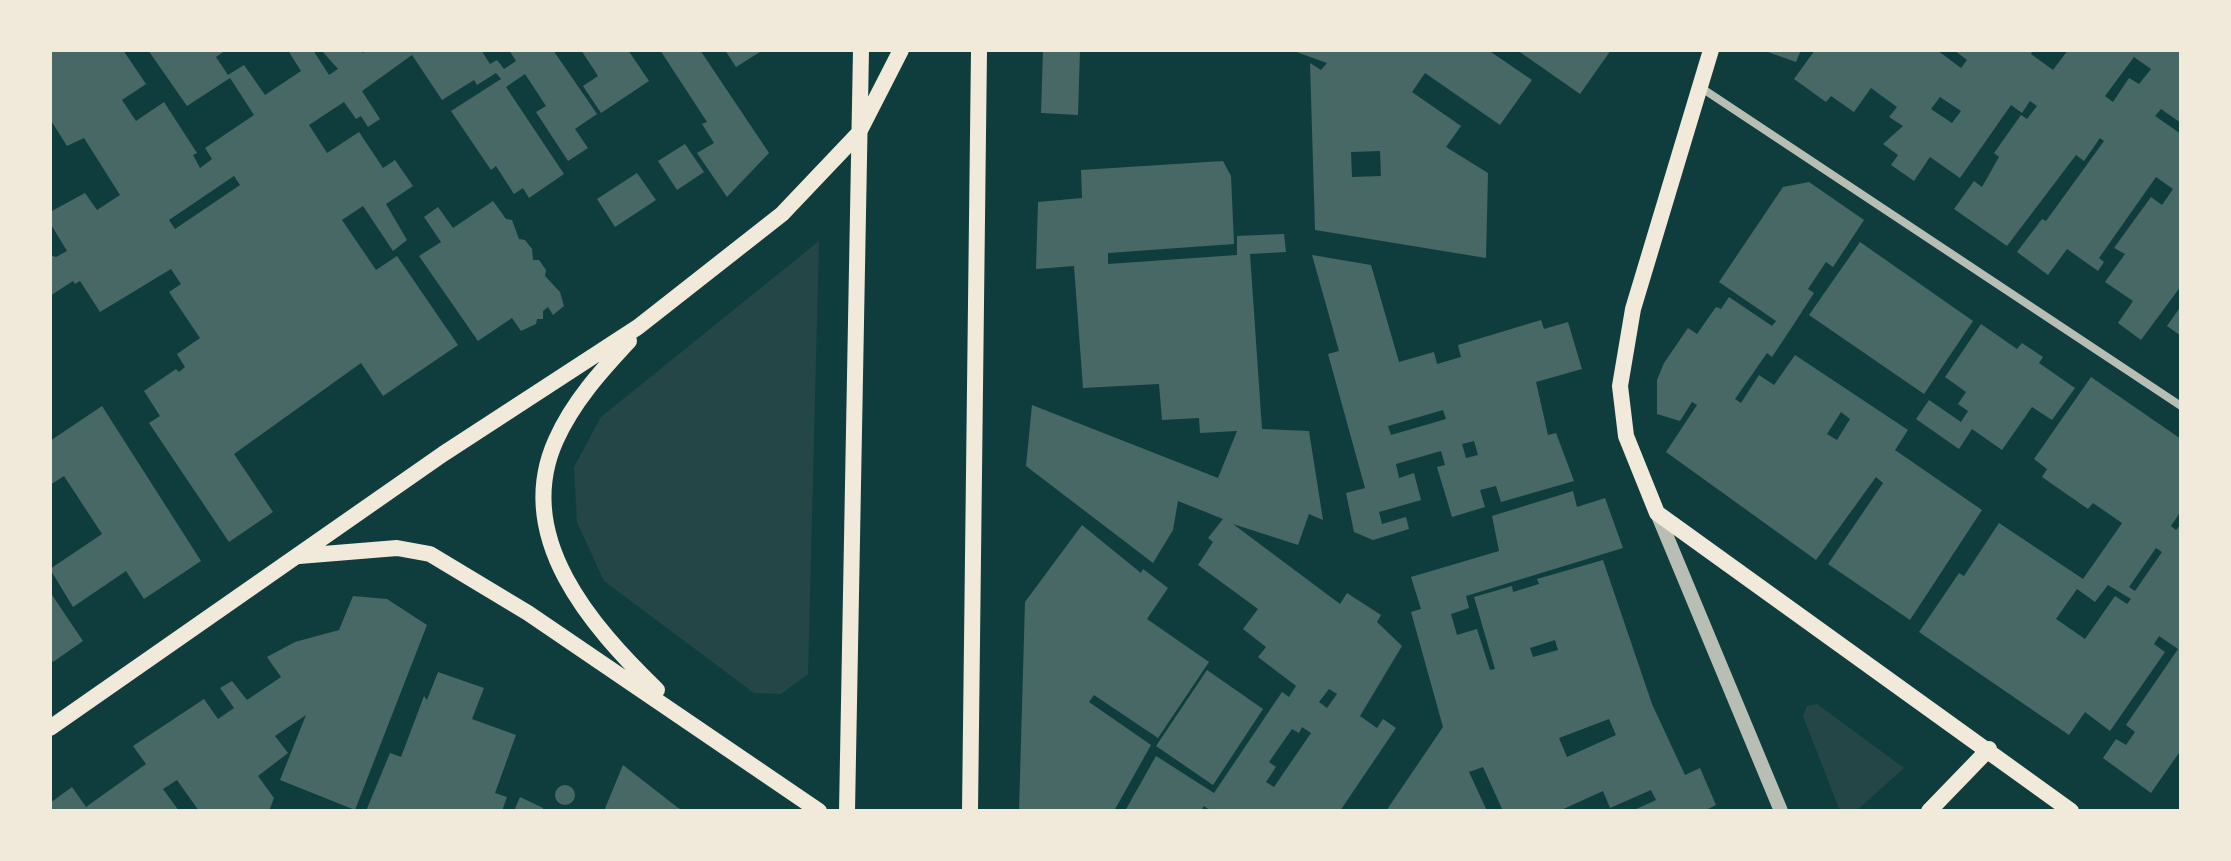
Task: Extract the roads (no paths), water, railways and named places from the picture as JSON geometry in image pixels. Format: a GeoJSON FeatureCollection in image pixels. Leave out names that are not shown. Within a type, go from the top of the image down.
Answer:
{"type":"FeatureCollection","features":[{"type":"Feature","properties":{"kind":"main road"},"geometry":{"type":"LineString","coordinates":[[847,811],[861,50]]}},
{"type":"Feature","properties":{"kind":"main road"},"geometry":{"type":"LineString","coordinates":[[50,728],[443,454],[638,327],[782,214],[858,134],[901,50]]}},
{"type":"Feature","properties":{"kind":"main road"},"geometry":{"type":"LineString","coordinates":[[970,811],[979,50]]}},
{"type":"Feature","properties":{"kind":"main road"},"geometry":{"type":"LineString","coordinates":[[1711,50],[1633,309],[1620,386],[1626,436],[1657,513],[1989,749],[2071,811]]}},
{"type":"Feature","properties":{"kind":"main road"},"geometry":{"type":"LineString","coordinates":[[638,327],[587,389],[556,440],[546,472],[545,514],[553,553],[575,596],[625,657],[687,719]]}},
{"type":"Feature","properties":{"kind":"main road"},"geometry":{"type":"LineString","coordinates":[[297,557],[397,548],[430,554],[528,613],[819,811]]}},
{"type":"Feature","properties":{"kind":"main road"},"geometry":{"type":"LineString","coordinates":[[1929,811],[1989,749]]}},
{"type":"Feature","properties":{"kind":"street"},"geometry":{"type":"LineString","coordinates":[[1699,86],[2181,406]]}},
{"type":"Feature","properties":{"kind":"street"},"geometry":{"type":"LineString","coordinates":[[1657,513],[1781,811]]}}]}
